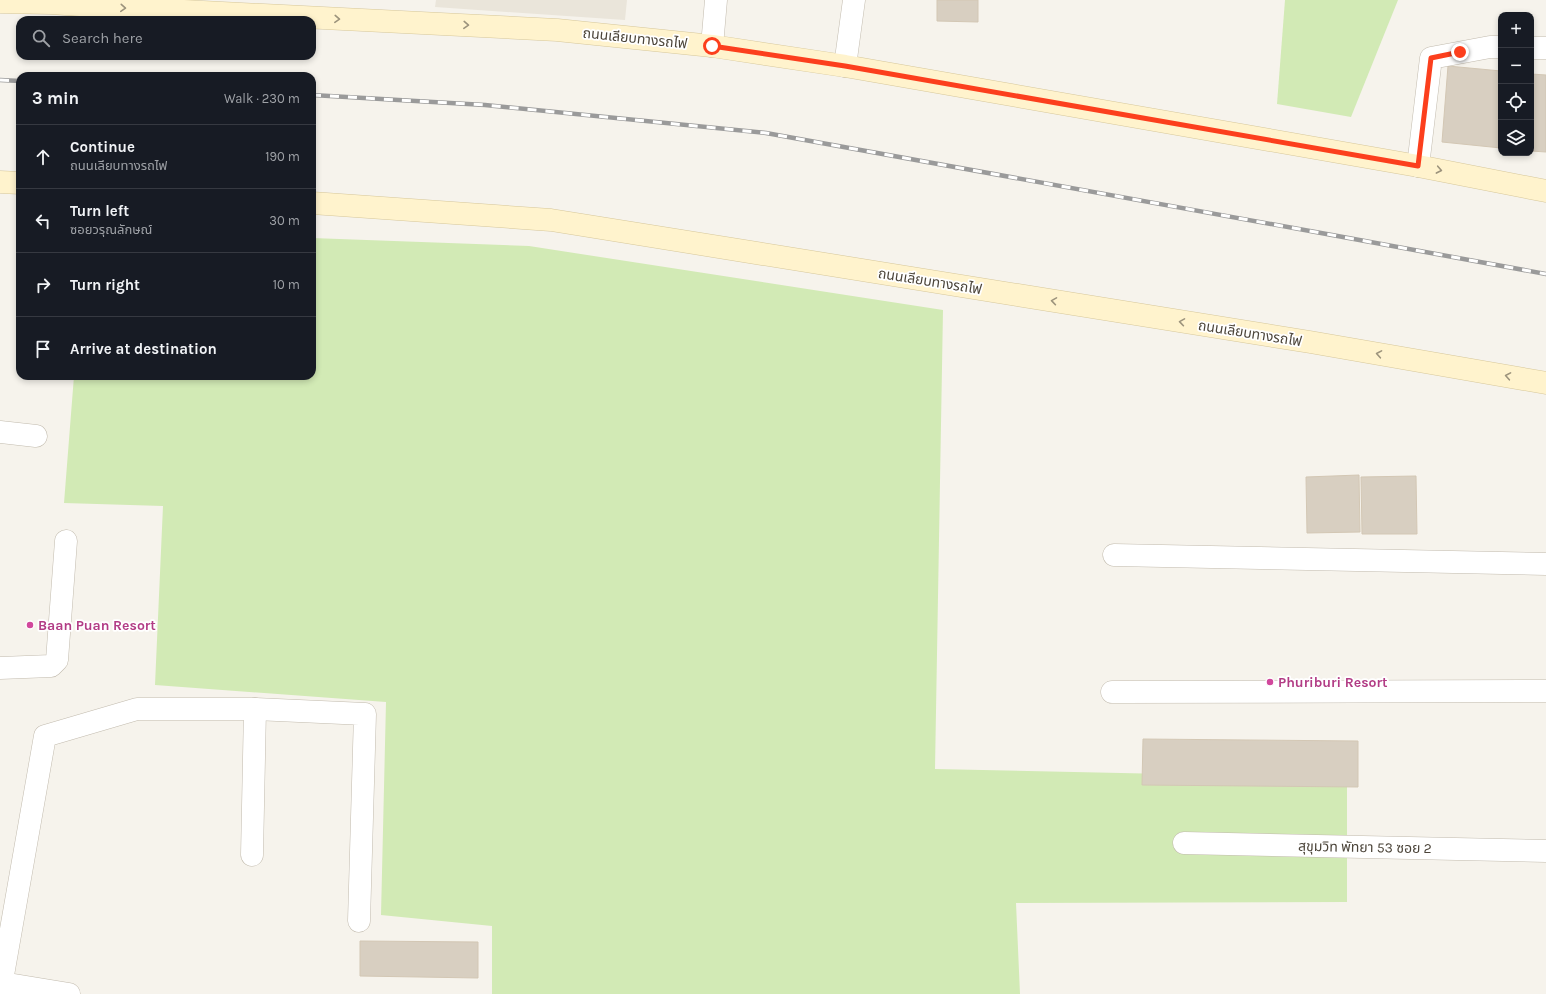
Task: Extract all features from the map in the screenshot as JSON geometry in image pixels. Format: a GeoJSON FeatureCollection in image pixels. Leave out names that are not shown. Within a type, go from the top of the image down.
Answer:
{"type":"FeatureCollection","features":[{"type":"Feature","properties":{"kind":"street"},"geometry":{"type":"LineString","coordinates":[[712,46],[716,0]]}},
{"type":"Feature","properties":{"kind":"street"},"geometry":{"type":"LineString","coordinates":[[845,66],[854,0]]}},
{"type":"Feature","properties":{"kind":"street","name":"ถนนเลียบทางรถไฟ"},"geometry":{"type":"LineString","coordinates":[[0,2],[51,1],[125,8],[282,16]]}},
{"type":"Feature","properties":{"kind":"street","name":"ถนนเลียบทางรถไฟ"},"geometry":{"type":"LineString","coordinates":[[316,18],[556,30],[712,46],[845,66],[1418,166],[1546,191]]}},
{"type":"Feature","properties":{"kind":"street"},"geometry":{"type":"LineString","coordinates":[[1418,166],[1431,58],[1490,47],[1498,47]]}},
{"type":"Feature","properties":{"kind":"street"},"geometry":{"type":"LineString","coordinates":[[1534,48],[1546,48]]}},
{"type":"Feature","properties":{"kind":"street"},"geometry":{"type":"LineString","coordinates":[[0,182],[16,183]]}},
{"type":"Feature","properties":{"kind":"street","name":"ถนนเลียบทางรถไฟ"},"geometry":{"type":"LineString","coordinates":[[316,203],[551,220],[1310,342],[1546,383]]}},
{"type":"Feature","properties":{"kind":"street"},"geometry":{"type":"LineString","coordinates":[[0,432],[36,436]]}},
{"type":"Feature","properties":{"kind":"street"},"geometry":{"type":"LineString","coordinates":[[0,668],[51,666],[57,660],[66,541]]}},
{"type":"Feature","properties":{"kind":"street"},"geometry":{"type":"LineString","coordinates":[[1114,555],[1546,564]]}},
{"type":"Feature","properties":{"kind":"street"},"geometry":{"type":"LineString","coordinates":[[1112,692],[1546,691]]}},
{"type":"Feature","properties":{"kind":"street"},"geometry":{"type":"LineString","coordinates":[[252,855],[256,708]]}},
{"type":"Feature","properties":{"kind":"street"},"geometry":{"type":"LineString","coordinates":[[69,994],[1,988],[45,736],[137,709],[256,708],[365,714],[359,921]]}},
{"type":"Feature","properties":{"kind":"street","name":"สุขุมวิท พัทยา 53 ซอย 2"},"geometry":{"type":"LineString","coordinates":[[1184,843],[1546,851]]}},
{"type":"Feature","properties":{"kind":"shaded area"},"geometry":{"type":"Polygon","coordinates":[[[436,0],[627,0],[625,20],[435,7],[436,0]]]}},
{"type":"Feature","properties":{"kind":"green space"},"geometry":{"type":"Polygon","coordinates":[[[1285,0],[1398,0],[1351,117],[1277,104],[1285,0]]]}},
{"type":"Feature","properties":{"kind":"green space"},"geometry":{"type":"Polygon","coordinates":[[[316,238],[529,246],[943,310],[935,769],[1347,778],[1347,902],[1016,903],[1020,994],[492,994],[492,926],[381,915],[386,702],[155,685],[163,506],[64,503],[74,380],[316,380],[316,238]]]}},
{"type":"Feature","properties":{"kind":"building"},"geometry":{"type":"Polygon","coordinates":[[[937,0],[978,0],[978,22],[937,21],[937,0]]]}},
{"type":"Feature","properties":{"kind":"building"},"geometry":{"type":"Polygon","coordinates":[[[1448,66],[1498,71],[1498,148],[1442,142],[1448,66]]]}},
{"type":"Feature","properties":{"kind":"building"},"geometry":{"type":"Polygon","coordinates":[[[1534,74],[1546,75],[1546,152],[1534,151],[1534,74]]]}},
{"type":"Feature","properties":{"kind":"building"},"geometry":{"type":"Polygon","coordinates":[[[1359,475],[1360,532],[1307,533],[1306,477],[1359,475]]]}},
{"type":"Feature","properties":{"kind":"building"},"geometry":{"type":"Polygon","coordinates":[[[1416,476],[1417,534],[1362,534],[1361,477],[1416,476]]]}},
{"type":"Feature","properties":{"kind":"building"},"geometry":{"type":"Polygon","coordinates":[[[1143,739],[1358,741],[1358,787],[1142,785],[1143,739]]]}},
{"type":"Feature","properties":{"kind":"building"},"geometry":{"type":"Polygon","coordinates":[[[360,941],[478,942],[478,978],[360,976],[360,941]]]}},
{"type":"Feature","properties":{"kind":"railway"},"geometry":{"type":"LineString","coordinates":[[0,80],[16,81]]}},
{"type":"Feature","properties":{"kind":"railway"},"geometry":{"type":"LineString","coordinates":[[316,95],[485,105],[766,133],[1546,274]]}},
{"type":"Feature","properties":{"kind":"place","name":"Baan Puan Resort"},"geometry":{"type":"Point","coordinates":[30,625]}},
{"type":"Feature","properties":{"kind":"place","name":"Phuriburi Resort"},"geometry":{"type":"Point","coordinates":[1270,682]}},
{"type":"Feature","properties":{"kind":"route"},"geometry":{"type":"LineString","coordinates":[[712,46],[845,66],[1418,166],[1431,58],[1460,52]]}}]}
